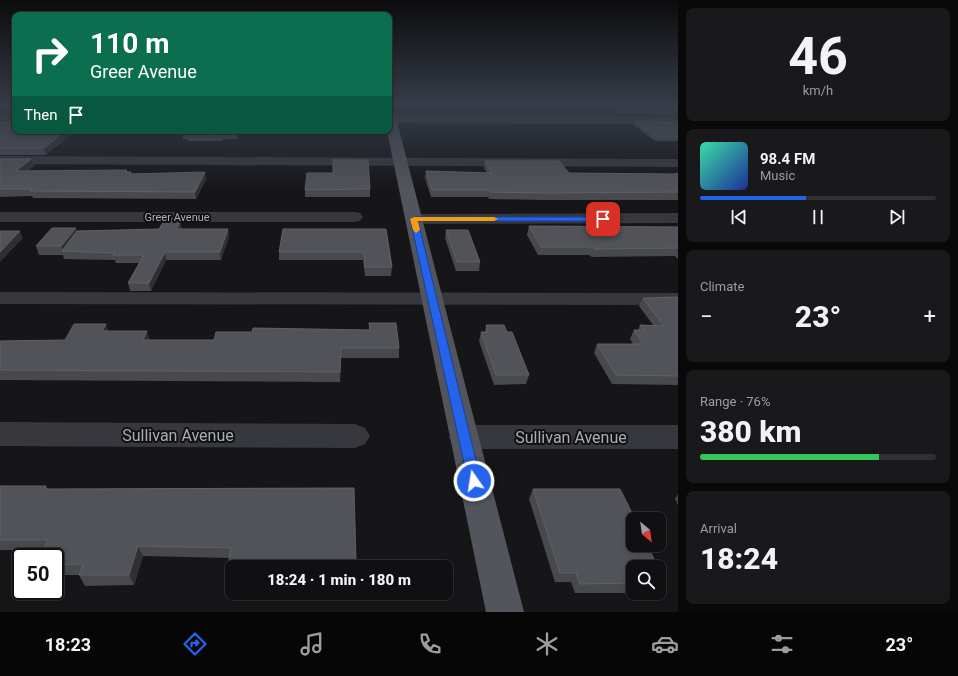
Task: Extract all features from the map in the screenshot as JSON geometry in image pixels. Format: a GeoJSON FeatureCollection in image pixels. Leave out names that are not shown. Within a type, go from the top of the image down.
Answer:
{"type":"FeatureCollection","features":[{"type":"Feature","properties":{"kind":"main road"},"geometry":{"type":"LineString","coordinates":[[393,134],[505,612]]}},
{"type":"Feature","properties":{"kind":"street"},"geometry":{"type":"LineString","coordinates":[[0,160],[678,163]]}},
{"type":"Feature","properties":{"kind":"street","name":"Greer Avenue"},"geometry":{"type":"LineString","coordinates":[[0,217],[354,217]]}},
{"type":"Feature","properties":{"kind":"street"},"geometry":{"type":"LineString","coordinates":[[414,219],[678,218]]}},
{"type":"Feature","properties":{"kind":"street"},"geometry":{"type":"LineString","coordinates":[[0,298],[678,299]]}},
{"type":"Feature","properties":{"kind":"street","name":"Sullivan Avenue"},"geometry":{"type":"LineString","coordinates":[[0,434],[355,436]]}},
{"type":"Feature","properties":{"kind":"street","name":"Sullivan Avenue"},"geometry":{"type":"LineString","coordinates":[[464,437],[678,437]]}},
{"type":"Feature","properties":{"kind":"building"},"geometry":{"type":"Polygon","coordinates":[[[0,134],[61,134],[44,148],[0,148],[0,134]]]}},
{"type":"Feature","properties":{"kind":"building"},"geometry":{"type":"Polygon","coordinates":[[[187,134],[222,134],[221,135],[187,134]]]}},
{"type":"Feature","properties":{"kind":"building"},"geometry":{"type":"Polygon","coordinates":[[[652,134],[678,134],[678,137],[657,137],[652,134]]]}},
{"type":"Feature","properties":{"kind":"building"},"geometry":{"type":"Polygon","coordinates":[[[0,159],[31,159],[16,171],[127,170],[125,172],[131,172],[130,174],[205,172],[195,192],[30,191],[32,189],[0,189],[0,159]]]}},
{"type":"Feature","properties":{"kind":"building"},"geometry":{"type":"Polygon","coordinates":[[[333,160],[368,160],[370,189],[305,190],[307,173],[333,173],[333,160]]]}},
{"type":"Feature","properties":{"kind":"building"},"geometry":{"type":"Polygon","coordinates":[[[485,161],[559,161],[569,173],[678,173],[678,192],[544,193],[490,192],[489,190],[432,190],[426,171],[492,173],[485,161]]]}},
{"type":"Feature","properties":{"kind":"building"},"geometry":{"type":"Polygon","coordinates":[[[167,216],[180,222],[177,229],[228,229],[220,252],[165,252],[149,283],[128,283],[144,255],[113,255],[115,253],[62,251],[77,231],[159,229],[167,216]]]}},
{"type":"Feature","properties":{"kind":"building"},"geometry":{"type":"Polygon","coordinates":[[[529,226],[678,227],[678,248],[595,249],[592,247],[541,247],[529,226]]]}},
{"type":"Feature","properties":{"kind":"building"},"geometry":{"type":"Polygon","coordinates":[[[52,228],[76,228],[61,246],[36,246],[52,228]]]}},
{"type":"Feature","properties":{"kind":"building"},"geometry":{"type":"Polygon","coordinates":[[[283,229],[386,229],[392,267],[365,267],[364,252],[279,252],[283,229]]]}},
{"type":"Feature","properties":{"kind":"building"},"geometry":{"type":"Polygon","coordinates":[[[446,230],[468,230],[480,262],[457,262],[446,230]]]}},
{"type":"Feature","properties":{"kind":"building"},"geometry":{"type":"Polygon","coordinates":[[[0,231],[20,231],[0,252],[0,231]]]}},
{"type":"Feature","properties":{"kind":"building"},"geometry":{"type":"Polygon","coordinates":[[[678,297],[678,376],[616,375],[597,344],[643,344],[634,330],[644,330],[640,325],[664,326],[643,298],[678,297]]]}},
{"type":"Feature","properties":{"kind":"building"},"geometry":{"type":"Polygon","coordinates":[[[369,323],[396,323],[399,348],[341,348],[340,372],[0,370],[0,341],[65,340],[74,324],[106,324],[102,331],[147,331],[143,340],[214,340],[216,332],[252,332],[253,328],[370,330],[369,323]]]}},
{"type":"Feature","properties":{"kind":"building"},"geometry":{"type":"Polygon","coordinates":[[[486,325],[504,325],[507,332],[512,332],[529,375],[496,375],[481,332],[488,332],[486,325]]]}},
{"type":"Feature","properties":{"kind":"building"},"geometry":{"type":"Polygon","coordinates":[[[0,486],[46,486],[44,489],[354,488],[356,560],[229,560],[231,548],[138,546],[129,575],[79,575],[83,564],[64,565],[64,548],[44,548],[48,540],[0,540],[0,486]]]}},
{"type":"Feature","properties":{"kind":"building"},"geometry":{"type":"Polygon","coordinates":[[[533,489],[620,489],[632,512],[626,512],[626,552],[650,552],[654,560],[626,560],[626,583],[580,584],[576,573],[560,573],[533,489]]]}},
{"type":"Feature","properties":{"kind":"slow traffic"},"geometry":{"type":"LineString","coordinates":[[416,230],[414,219],[494,219]]}},
{"type":"Feature","properties":{"kind":"route"},"geometry":{"type":"LineString","coordinates":[[474,481],[414,219],[603,219]]}}]}
